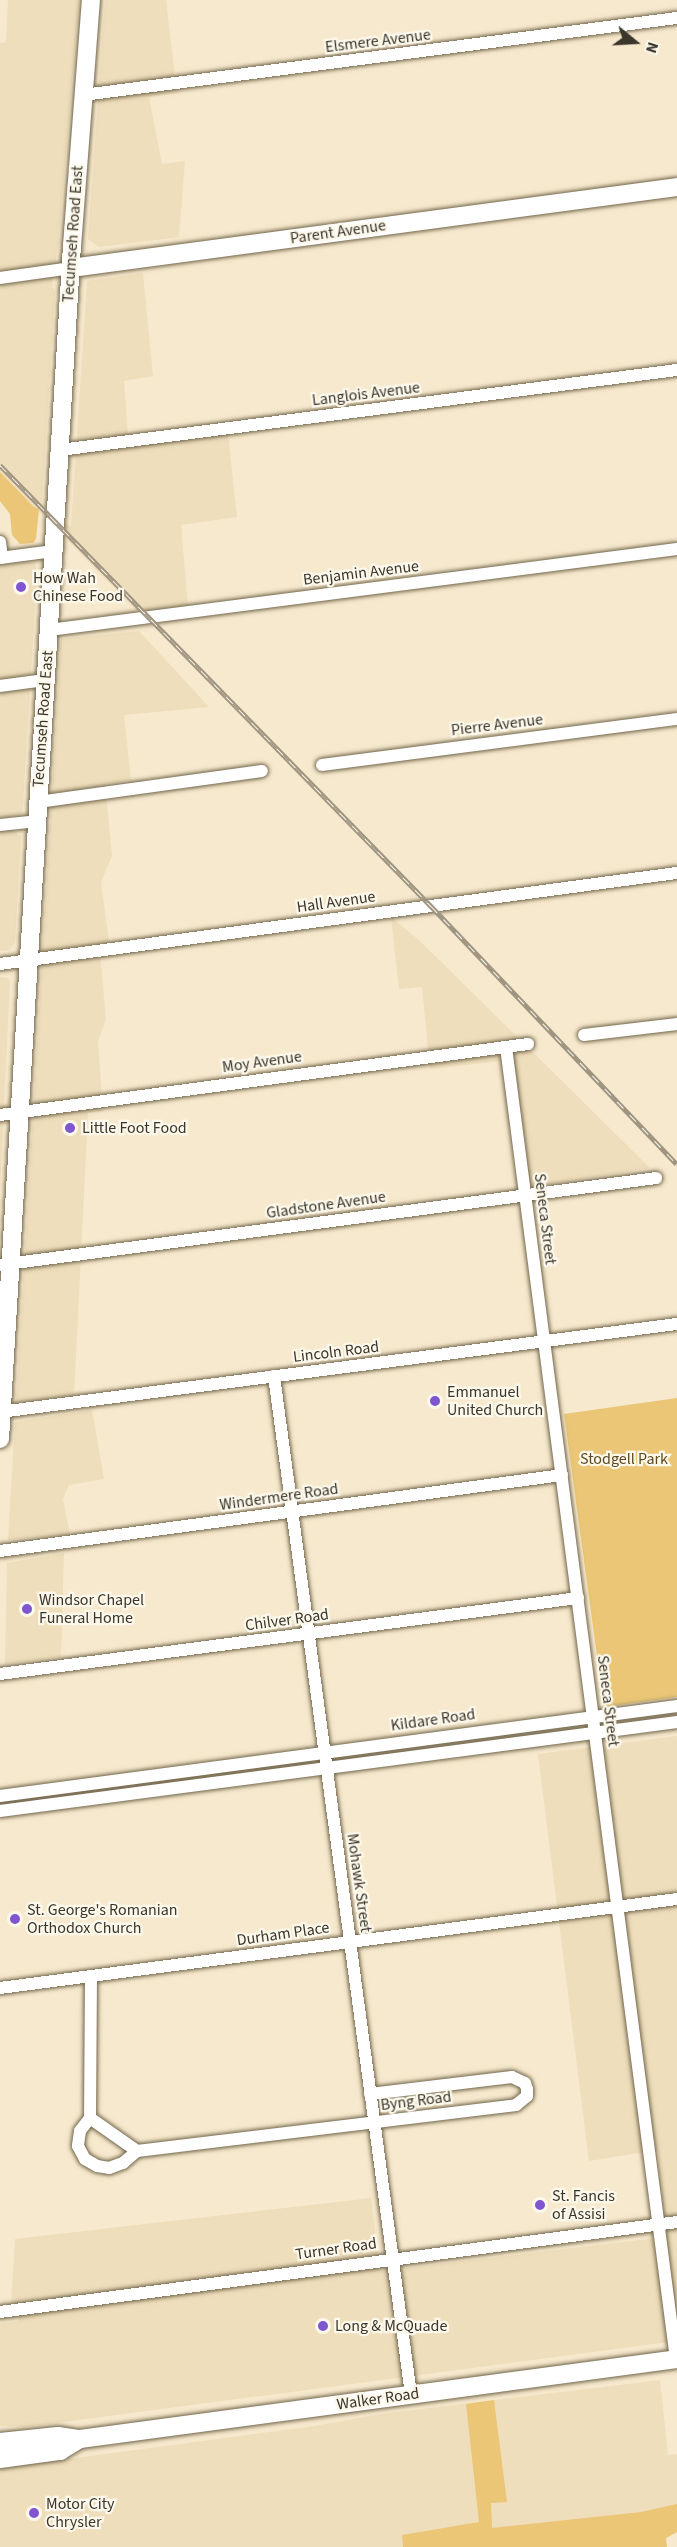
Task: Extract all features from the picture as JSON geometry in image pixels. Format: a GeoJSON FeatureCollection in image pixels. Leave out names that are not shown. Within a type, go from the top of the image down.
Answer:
{"type":"FeatureCollection","features":[{"type":"Feature","properties":{"kind":"main road","name":"Tecumseh Road East"},"geometry":{"type":"LineString","coordinates":[[0,1439],[5,1264],[20,1111],[71,268],[91,0]]}},
{"type":"Feature","properties":{"kind":"main road","name":"Parent Avenue"},"geometry":{"type":"LineString","coordinates":[[71,268],[677,187]]}},
{"type":"Feature","properties":{"kind":"main road","name":"Walker Road"},"geometry":{"type":"LineString","coordinates":[[0,2442],[58,2436],[80,2439],[677,2359]]}},
{"type":"Feature","properties":{"kind":"main road","name":"Walker Road"},"geometry":{"type":"LineString","coordinates":[[0,2460],[60,2451],[80,2439]]}},
{"type":"Feature","properties":{"kind":"street","name":"Elsmere Avenue"},"geometry":{"type":"LineString","coordinates":[[83,95],[677,18]]}},
{"type":"Feature","properties":{"kind":"street","name":"Parent Avenue"},"geometry":{"type":"LineString","coordinates":[[0,278],[71,268]]}},
{"type":"Feature","properties":{"kind":"street","name":"Langlois Avenue"},"geometry":{"type":"LineString","coordinates":[[60,450],[677,370]]}},
{"type":"Feature","properties":{"kind":"street"},"geometry":{"type":"LineString","coordinates":[[0,542],[1,558],[54,551]]}},
{"type":"Feature","properties":{"kind":"street","name":"Benjamin Avenue"},"geometry":{"type":"LineString","coordinates":[[49,630],[677,549]]}},
{"type":"Feature","properties":{"kind":"street"},"geometry":{"type":"LineString","coordinates":[[0,686],[45,680]]}},
{"type":"Feature","properties":{"kind":"street","name":"Pierre Avenue"},"geometry":{"type":"LineString","coordinates":[[322,765],[677,719]]}},
{"type":"Feature","properties":{"kind":"street"},"geometry":{"type":"LineString","coordinates":[[38,802],[262,771]]}},
{"type":"Feature","properties":{"kind":"street"},"geometry":{"type":"LineString","coordinates":[[0,825],[37,821]]}},
{"type":"Feature","properties":{"kind":"street","name":"Hall Avenue"},"geometry":{"type":"LineString","coordinates":[[0,964],[677,873]]}},
{"type":"Feature","properties":{"kind":"street"},"geometry":{"type":"LineString","coordinates":[[584,1035],[677,1023]]}},
{"type":"Feature","properties":{"kind":"street","name":"Moy Avenue"},"geometry":{"type":"LineString","coordinates":[[0,1115],[528,1044]]}},
{"type":"Feature","properties":{"kind":"street","name":"Seneca Street"},"geometry":{"type":"LineString","coordinates":[[506,1047],[677,2359]]}},
{"type":"Feature","properties":{"kind":"street","name":"Gladstone Avenue"},"geometry":{"type":"LineString","coordinates":[[5,1264],[656,1178]]}},
{"type":"Feature","properties":{"kind":"street","name":"Lincoln Road"},"geometry":{"type":"LineString","coordinates":[[1,1412],[677,1324]]}},
{"type":"Feature","properties":{"kind":"street","name":"Mohawk Street"},"geometry":{"type":"LineString","coordinates":[[274,1376],[411,2395]]}},
{"type":"Feature","properties":{"kind":"street","name":"Windermere Road"},"geometry":{"type":"LineString","coordinates":[[0,1551],[562,1475]]}},
{"type":"Feature","properties":{"kind":"street","name":"Chilver Road"},"geometry":{"type":"LineString","coordinates":[[0,1674],[578,1598]]}},
{"type":"Feature","properties":{"kind":"street","name":"Kildare Road"},"geometry":{"type":"LineString","coordinates":[[0,1796],[677,1706]]}},
{"type":"Feature","properties":{"kind":"street","name":"Kildare Road"},"geometry":{"type":"LineString","coordinates":[[0,1811],[677,1722]]}},
{"type":"Feature","properties":{"kind":"street"},"geometry":{"type":"LineString","coordinates":[[193,1769],[196,1786]]}},
{"type":"Feature","properties":{"kind":"street","name":"Durham Place"},"geometry":{"type":"LineString","coordinates":[[0,1988],[677,1899]]}},
{"type":"Feature","properties":{"kind":"street","name":"Byng Road"},"geometry":{"type":"LineString","coordinates":[[91,1976],[90,2118],[80,2131],[78,2146],[85,2159],[97,2166],[109,2168],[123,2163],[137,2151],[516,2105],[527,2096],[527,2089],[525,2084],[512,2077],[370,2094]]}},
{"type":"Feature","properties":{"kind":"street"},"geometry":{"type":"LineString","coordinates":[[90,2118],[137,2151]]}},
{"type":"Feature","properties":{"kind":"street","name":"Turner Road"},"geometry":{"type":"LineString","coordinates":[[0,2312],[677,2222]]}},
{"type":"Feature","properties":{"kind":"shaded area"},"geometry":{"type":"Polygon","coordinates":[[[8,0],[79,0],[58,245],[52,285],[55,293],[42,503],[71,527],[87,281],[143,273],[153,376],[124,381],[128,435],[227,424],[237,517],[181,525],[188,606],[137,611],[0,472],[0,43],[6,42],[8,0]]]}},
{"type":"Feature","properties":{"kind":"shaded area"},"geometry":{"type":"Polygon","coordinates":[[[105,0],[166,0],[177,93],[149,97],[162,164],[185,161],[179,237],[99,247],[88,239],[105,0]]]}},
{"type":"Feature","properties":{"kind":"shaded area"},"geometry":{"type":"Polygon","coordinates":[[[28,561],[35,564],[37,573],[23,804],[21,814],[0,819],[0,565],[28,561]]]}},
{"type":"Feature","properties":{"kind":"shaded area"},"geometry":{"type":"Polygon","coordinates":[[[139,631],[209,707],[124,715],[131,780],[105,784],[112,856],[101,882],[109,942],[99,943],[106,1019],[98,1041],[103,1111],[88,1113],[74,1396],[16,1402],[61,639],[139,631]]]}},
{"type":"Feature","properties":{"kind":"shaded area"},"geometry":{"type":"Polygon","coordinates":[[[9,829],[21,836],[15,942],[10,950],[0,951],[0,831],[9,829]]]}},
{"type":"Feature","properties":{"kind":"shaded area"},"geometry":{"type":"Polygon","coordinates":[[[391,917],[419,940],[650,1168],[527,1188],[511,1060],[430,1069],[422,987],[399,989],[391,917]]]}},
{"type":"Feature","properties":{"kind":"shaded area"},"geometry":{"type":"Polygon","coordinates":[[[0,977],[8,978],[10,981],[0,1190],[0,977]]]}},
{"type":"Feature","properties":{"kind":"shaded area"},"geometry":{"type":"Polygon","coordinates":[[[92,1410],[104,1479],[69,1485],[63,1499],[70,1534],[8,1540],[15,1422],[92,1410]]]}},
{"type":"Feature","properties":{"kind":"shaded area"},"geometry":{"type":"Polygon","coordinates":[[[64,1553],[61,1657],[5,1664],[7,1563],[64,1553]]]}},
{"type":"Feature","properties":{"kind":"shaded area"},"geometry":{"type":"Polygon","coordinates":[[[677,1736],[677,2341],[26,2427],[0,2426],[0,2324],[19,2321],[11,2303],[15,2239],[371,2198],[380,2271],[666,2237],[658,2150],[589,2161],[538,1754],[677,1736]]]}},
{"type":"Feature","properties":{"kind":"shaded area"},"geometry":{"type":"Polygon","coordinates":[[[660,2380],[668,2455],[677,2454],[677,2532],[665,2538],[587,2547],[0,2547],[0,2468],[314,2426],[381,2414],[660,2380]]]}},
{"type":"Feature","properties":{"kind":"green space"},"geometry":{"type":"Polygon","coordinates":[[[0,472],[34,507],[39,509],[36,539],[33,543],[20,544],[12,535],[10,514],[0,501],[0,472]]]}},
{"type":"Feature","properties":{"kind":"green space","name":"Stodgell Park"},"geometry":{"type":"Polygon","coordinates":[[[677,1398],[677,1697],[604,1707],[564,1414],[677,1398]]]}},
{"type":"Feature","properties":{"kind":"green space"},"geometry":{"type":"Polygon","coordinates":[[[494,2400],[507,2502],[491,2503],[492,2528],[641,2512],[677,2504],[677,2532],[666,2538],[667,2547],[403,2547],[402,2535],[479,2522],[466,2404],[494,2400]]]}},
{"type":"Feature","properties":{"kind":"railway"},"geometry":{"type":"LineString","coordinates":[[0,465],[431,906],[677,1164]]}},
{"type":"Feature","properties":{"kind":"place","name":"How Wah Chinese Food"},"geometry":{"type":"Point","coordinates":[21,587]}},
{"type":"Feature","properties":{"kind":"place","name":"Little Foot Food"},"geometry":{"type":"Point","coordinates":[70,1128]}},
{"type":"Feature","properties":{"kind":"place","name":"Emmanuel United Church"},"geometry":{"type":"Point","coordinates":[435,1401]}},
{"type":"Feature","properties":{"kind":"place","name":"Windsor Chapel Funeral Home"},"geometry":{"type":"Point","coordinates":[27,1609]}},
{"type":"Feature","properties":{"kind":"place","name":"St. George's Romanian Orthodox Church"},"geometry":{"type":"Point","coordinates":[15,1919]}},
{"type":"Feature","properties":{"kind":"place","name":"St. Fancis of Assisi"},"geometry":{"type":"Point","coordinates":[540,2205]}},
{"type":"Feature","properties":{"kind":"place","name":"Long & McQuade"},"geometry":{"type":"Point","coordinates":[323,2326]}},
{"type":"Feature","properties":{"kind":"place","name":"Motor City Chrysler"},"geometry":{"type":"Point","coordinates":[34,2513]}}]}
